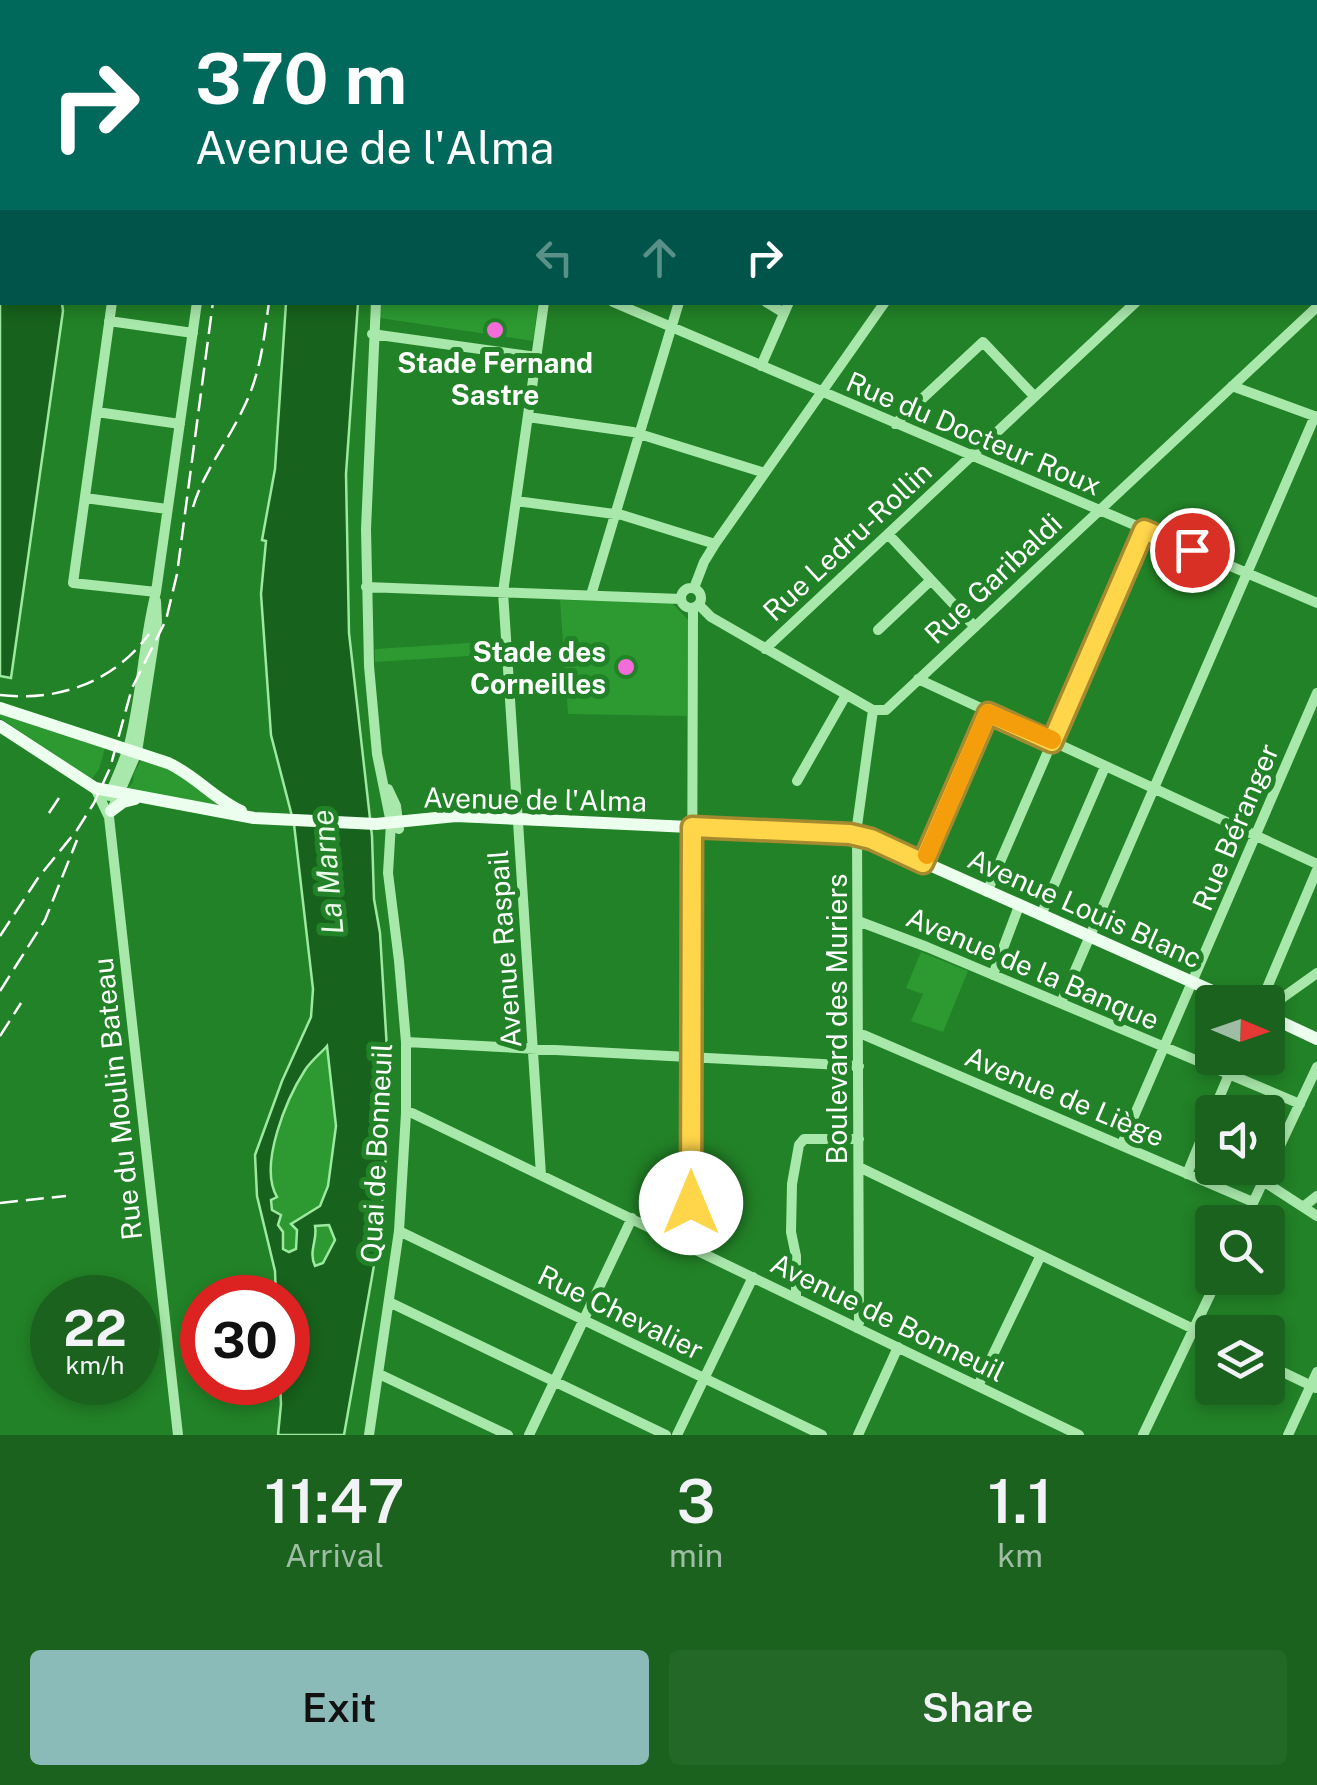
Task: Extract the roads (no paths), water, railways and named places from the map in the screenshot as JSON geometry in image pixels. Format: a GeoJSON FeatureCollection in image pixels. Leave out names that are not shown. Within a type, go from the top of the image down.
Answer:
{"type":"FeatureCollection","features":[{"type":"Feature","properties":{"kind":"main road"},"geometry":{"type":"LineString","coordinates":[[0,708],[133,750],[182,770],[234,808],[283,819]]}},
{"type":"Feature","properties":{"kind":"main road"},"geometry":{"type":"LineString","coordinates":[[0,726],[95,788],[111,804],[141,798],[254,818],[283,819]]}},
{"type":"Feature","properties":{"kind":"main road","name":"Avenue de l'Alma"},"geometry":{"type":"LineString","coordinates":[[283,819],[376,824],[456,816],[858,836]]}},
{"type":"Feature","properties":{"kind":"main road","name":"Avenue Louis Blanc"},"geometry":{"type":"LineString","coordinates":[[858,836],[886,845],[1197,985]]}},
{"type":"Feature","properties":{"kind":"main road"},"geometry":{"type":"LineString","coordinates":[[1285,1024],[1317,1039]]}},
{"type":"Feature","properties":{"kind":"street"},"geometry":{"type":"LineString","coordinates":[[112,305],[73,583],[156,592]]}},
{"type":"Feature","properties":{"kind":"street"},"geometry":{"type":"LineString","coordinates":[[111,804],[133,750],[157,622],[156,592],[197,305]]}},
{"type":"Feature","properties":{"kind":"street","name":"Quai de Bonneuil"},"geometry":{"type":"LineString","coordinates":[[370,1435],[399,1231],[406,1112],[406,1042],[388,873],[395,822],[377,754],[366,587],[376,305]]}},
{"type":"Feature","properties":{"kind":"street","name":"Avenue Raspail"},"geometry":{"type":"LineString","coordinates":[[541,1175],[502,592],[544,305]]}},
{"type":"Feature","properties":{"kind":"street","name":"Rue du Docteur Roux"},"geometry":{"type":"LineString","coordinates":[[619,305],[1317,604]]}},
{"type":"Feature","properties":{"kind":"street"},"geometry":{"type":"LineString","coordinates":[[591,596],[678,305]]}},
{"type":"Feature","properties":{"kind":"street"},"geometry":{"type":"LineString","coordinates":[[694,588],[715,544],[884,305]]}},
{"type":"Feature","properties":{"kind":"street","name":"Rue Ledru-Rollin"},"geometry":{"type":"LineString","coordinates":[[765,649],[1133,305]]}},
{"type":"Feature","properties":{"kind":"street","name":"Rue Garibaldi"},"geometry":{"type":"LineString","coordinates":[[873,710],[886,710],[1317,306]]}},
{"type":"Feature","properties":{"kind":"street"},"geometry":{"type":"LineString","coordinates":[[761,366],[786,308]]}},
{"type":"Feature","properties":{"kind":"street"},"geometry":{"type":"LineString","coordinates":[[109,321],[192,333]]}},
{"type":"Feature","properties":{"kind":"street"},"geometry":{"type":"LineString","coordinates":[[374,334],[536,358]]}},
{"type":"Feature","properties":{"kind":"street"},"geometry":{"type":"LineString","coordinates":[[895,424],[983,342],[1034,396]]}},
{"type":"Feature","properties":{"kind":"street"},"geometry":{"type":"LineString","coordinates":[[1061,1002],[1316,417],[1232,386]]}},
{"type":"Feature","properties":{"kind":"street"},"geometry":{"type":"LineString","coordinates":[[96,412],[180,424]]}},
{"type":"Feature","properties":{"kind":"street"},"geometry":{"type":"LineString","coordinates":[[528,417],[639,434],[765,474]]}},
{"type":"Feature","properties":{"kind":"street"},"geometry":{"type":"LineString","coordinates":[[85,498],[168,510]]}},
{"type":"Feature","properties":{"kind":"street"},"geometry":{"type":"LineString","coordinates":[[516,501],[622,515],[715,544]]}},
{"type":"Feature","properties":{"kind":"street"},"geometry":{"type":"LineString","coordinates":[[987,892],[1144,530]]}},
{"type":"Feature","properties":{"kind":"street"},"geometry":{"type":"LineString","coordinates":[[888,534],[975,627]]}},
{"type":"Feature","properties":{"kind":"street"},"geometry":{"type":"LineString","coordinates":[[878,630],[931,580]]}},
{"type":"Feature","properties":{"kind":"street"},"geometry":{"type":"LineString","coordinates":[[366,587],[681,599]]}},
{"type":"Feature","properties":{"kind":"street"},"geometry":{"type":"LineString","coordinates":[[681,599],[685,590],[694,588]]}},
{"type":"Feature","properties":{"kind":"street"},"geometry":{"type":"LineString","coordinates":[[689,1246],[696,606],[701,595],[694,588]]}},
{"type":"Feature","properties":{"kind":"street"},"geometry":{"type":"LineString","coordinates":[[681,599],[686,607],[696,606],[873,710]]}},
{"type":"Feature","properties":{"kind":"street"},"geometry":{"type":"LineString","coordinates":[[918,680],[1256,835],[1317,867],[1268,985]]}},
{"type":"Feature","properties":{"kind":"street","name":"Rue Béranger"},"geometry":{"type":"LineString","coordinates":[[1122,1144],[1317,692]]}},
{"type":"Feature","properties":{"kind":"street"},"geometry":{"type":"LineString","coordinates":[[797,781],[846,695]]}},
{"type":"Feature","properties":{"kind":"street","name":"Boulevard des Muriers"},"geometry":{"type":"LineString","coordinates":[[857,1328],[858,836],[873,710]]}},
{"type":"Feature","properties":{"kind":"street"},"geometry":{"type":"LineString","coordinates":[[923,863],[988,713]]}},
{"type":"Feature","properties":{"kind":"street"},"geometry":{"type":"LineString","coordinates":[[1040,916],[1105,767]]}},
{"type":"Feature","properties":{"kind":"street","name":"Rue du Moulin Bateau"},"geometry":{"type":"LineString","coordinates":[[111,804],[178,1435]]}},
{"type":"Feature","properties":{"kind":"street"},"geometry":{"type":"LineString","coordinates":[[993,975],[1019,906]]}},
{"type":"Feature","properties":{"kind":"street","name":"Avenue de la Banque"},"geometry":{"type":"LineString","coordinates":[[858,921],[1195,1060]]}},
{"type":"Feature","properties":{"kind":"street"},"geometry":{"type":"LineString","coordinates":[[1285,996],[1317,973]]}},
{"type":"Feature","properties":{"kind":"street","name":"Avenue de Liège"},"geometry":{"type":"LineString","coordinates":[[858,1034],[1253,1202]]}},
{"type":"Feature","properties":{"kind":"street"},"geometry":{"type":"LineString","coordinates":[[406,1042],[858,1066]]}},
{"type":"Feature","properties":{"kind":"street"},"geometry":{"type":"LineString","coordinates":[[1285,1136],[1317,1066]]}},
{"type":"Feature","properties":{"kind":"street","name":"Avenue de la Banque"},"geometry":{"type":"LineString","coordinates":[[1231,1075],[1300,1104]]}},
{"type":"Feature","properties":{"kind":"street","name":"Avenue de Bonneuil"},"geometry":{"type":"LineString","coordinates":[[406,1112],[1079,1435]]}},
{"type":"Feature","properties":{"kind":"street"},"geometry":{"type":"LineString","coordinates":[[796,1298],[796,1256],[791,1232],[792,1184],[799,1146],[804,1139],[859,1139]]}},
{"type":"Feature","properties":{"kind":"street"},"geometry":{"type":"LineString","coordinates":[[1187,1174],[1195,1155]]}},
{"type":"Feature","properties":{"kind":"street"},"geometry":{"type":"LineString","coordinates":[[859,1167],[1194,1328]]}},
{"type":"Feature","properties":{"kind":"street"},"geometry":{"type":"LineString","coordinates":[[1252,1205],[1262,1185]]}},
{"type":"Feature","properties":{"kind":"street"},"geometry":{"type":"LineString","coordinates":[[1270,1185],[1317,1216]]}},
{"type":"Feature","properties":{"kind":"street"},"geometry":{"type":"LineString","coordinates":[[1303,1206],[1317,1196]]}},
{"type":"Feature","properties":{"kind":"street"},"geometry":{"type":"LineString","coordinates":[[529,1435],[632,1218]]}},
{"type":"Feature","properties":{"kind":"street","name":"Rue Chevalier"},"geometry":{"type":"LineString","coordinates":[[399,1231],[822,1435]]}},
{"type":"Feature","properties":{"kind":"street"},"geometry":{"type":"LineString","coordinates":[[978,1386],[1041,1255]]}},
{"type":"Feature","properties":{"kind":"street"},"geometry":{"type":"LineString","coordinates":[[677,1435],[752,1277]]}},
{"type":"Feature","properties":{"kind":"street"},"geometry":{"type":"LineString","coordinates":[[1143,1435],[1210,1295]]}},
{"type":"Feature","properties":{"kind":"street"},"geometry":{"type":"LineString","coordinates":[[389,1302],[666,1435]]}},
{"type":"Feature","properties":{"kind":"street"},"geometry":{"type":"LineString","coordinates":[[858,1435],[898,1348]]}},
{"type":"Feature","properties":{"kind":"street"},"geometry":{"type":"LineString","coordinates":[[1285,1372],[1314,1387]]}},
{"type":"Feature","properties":{"kind":"street"},"geometry":{"type":"LineString","coordinates":[[1288,1435],[1314,1387],[1317,1372]]}},
{"type":"Feature","properties":{"kind":"street"},"geometry":{"type":"LineString","coordinates":[[379,1374],[508,1435]]}},
{"type":"Feature","properties":{"kind":"water"},"geometry":{"type":"Polygon","coordinates":[[[0,305],[62,305],[11,678],[0,676],[0,305]]]}},
{"type":"Feature","properties":{"kind":"water","name":"La Marne"},"geometry":{"type":"Polygon","coordinates":[[[286,305],[358,305],[346,474],[349,633],[380,933],[387,1050],[386,1155],[379,1237],[344,1435],[278,1435],[281,1405],[310,1405],[310,1275],[275,1275],[257,1196],[255,1155],[311,1017],[313,989],[294,824],[271,735],[261,594],[266,541],[262,540],[275,469],[286,305]],[[327,1046],[298,1082],[283,1114],[273,1150],[272,1184],[277,1197],[271,1200],[272,1210],[281,1215],[278,1225],[283,1232],[283,1249],[296,1249],[297,1230],[291,1224],[320,1206],[328,1186],[336,1126],[327,1046]],[[329,1225],[315,1226],[312,1255],[315,1266],[323,1263],[335,1240],[329,1225]]]}},
{"type":"Feature","properties":{"kind":"railway"},"geometry":{"type":"LineString","coordinates":[[0,936],[94,803],[110,768],[132,688],[166,620],[177,574],[213,305]]}},
{"type":"Feature","properties":{"kind":"railway"},"geometry":{"type":"LineString","coordinates":[[193,507],[254,384],[269,305]]}},
{"type":"Feature","properties":{"kind":"railway"},"geometry":{"type":"LineString","coordinates":[[0,695],[43,695],[83,685],[119,665],[149,634]]}},
{"type":"Feature","properties":{"kind":"railway"},"geometry":{"type":"LineString","coordinates":[[49,813],[63,792]]}},
{"type":"Feature","properties":{"kind":"railway"},"geometry":{"type":"LineString","coordinates":[[0,991],[45,920],[77,840]]}},
{"type":"Feature","properties":{"kind":"railway"},"geometry":{"type":"LineString","coordinates":[[0,1036],[21,1003]]}},
{"type":"Feature","properties":{"kind":"railway"},"geometry":{"type":"LineString","coordinates":[[0,1203],[66,1196]]}},
{"type":"Feature","properties":{"kind":"place","name":"Stade Fernand Sastre"},"geometry":{"type":"Point","coordinates":[495,330]}},
{"type":"Feature","properties":{"kind":"place","name":"Stade des Corneilles"},"geometry":{"type":"Point","coordinates":[626,667]}}]}
